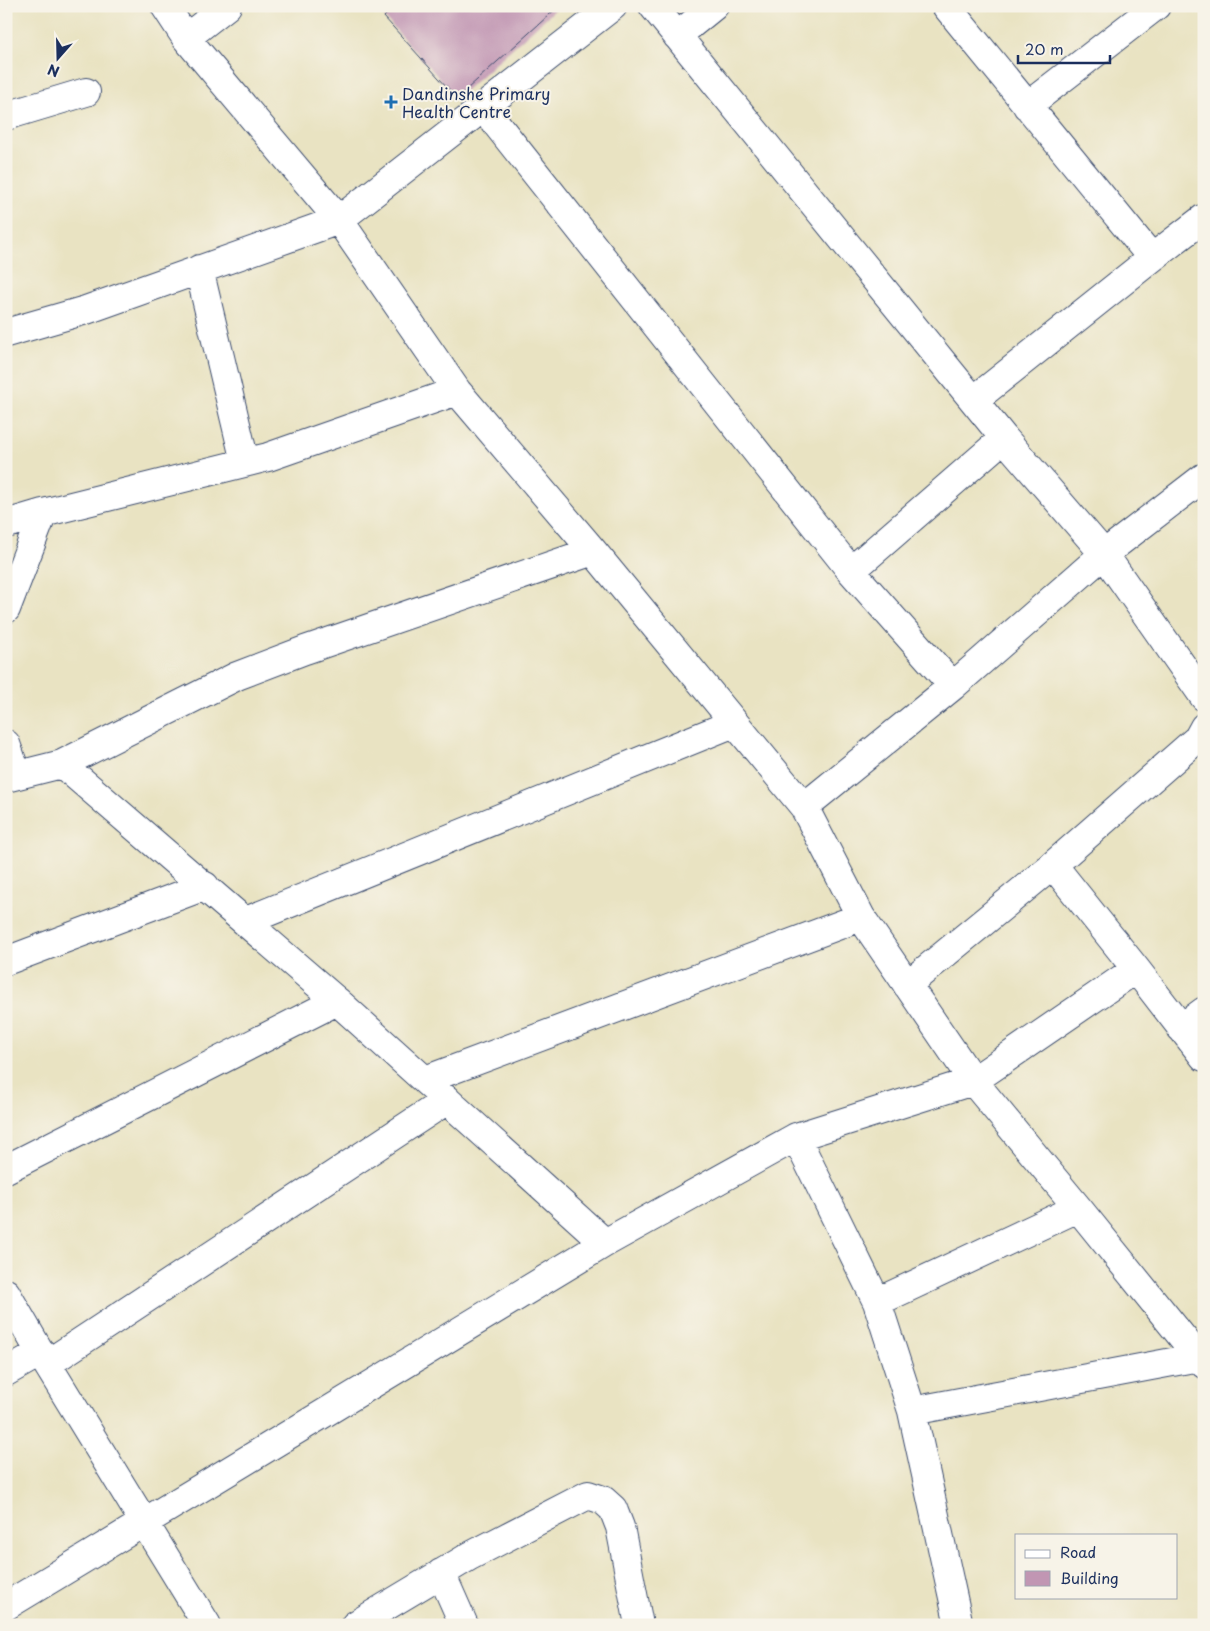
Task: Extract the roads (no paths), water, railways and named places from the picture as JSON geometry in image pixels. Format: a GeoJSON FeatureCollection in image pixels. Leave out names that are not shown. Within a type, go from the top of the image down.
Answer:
{"type":"FeatureCollection","features":[{"type":"Feature","properties":{"kind":"street"},"geometry":{"type":"LineString","coordinates":[[165,6],[186,38],[339,220],[457,391],[804,807],[861,917],[973,1081],[1201,1361],[912,1411]]}},
{"type":"Feature","properties":{"kind":"street"},"geometry":{"type":"LineString","coordinates":[[186,38],[227,6]]}},
{"type":"Feature","properties":{"kind":"street"},"geometry":{"type":"LineString","coordinates":[[6,333],[86,310],[339,220],[613,6]]}},
{"type":"Feature","properties":{"kind":"street"},"geometry":{"type":"LineString","coordinates":[[653,6],[1004,438],[1104,554],[1204,697]]}},
{"type":"Feature","properties":{"kind":"street"},"geometry":{"type":"LineString","coordinates":[[677,36],[714,6]]}},
{"type":"Feature","properties":{"kind":"street"},"geometry":{"type":"LineString","coordinates":[[946,6],[1152,258]]}},
{"type":"Feature","properties":{"kind":"street"},"geometry":{"type":"LineString","coordinates":[[1027,106],[1156,6]]}},
{"type":"Feature","properties":{"kind":"street"},"geometry":{"type":"LineString","coordinates":[[6,116],[86,92]]}},
{"type":"Feature","properties":{"kind":"street"},"geometry":{"type":"LineString","coordinates":[[483,107],[851,571],[953,686]]}},
{"type":"Feature","properties":{"kind":"street"},"geometry":{"type":"LineString","coordinates":[[974,400],[1204,218]]}},
{"type":"Feature","properties":{"kind":"street"},"geometry":{"type":"LineString","coordinates":[[199,269],[245,462]]}},
{"type":"Feature","properties":{"kind":"street"},"geometry":{"type":"LineString","coordinates":[[6,524],[268,456],[457,391]]}},
{"type":"Feature","properties":{"kind":"street"},"geometry":{"type":"LineString","coordinates":[[851,571],[1004,438]]}},
{"type":"Feature","properties":{"kind":"street"},"geometry":{"type":"LineString","coordinates":[[804,807],[953,686],[1104,554],[1204,477]]}},
{"type":"Feature","properties":{"kind":"street"},"geometry":{"type":"LineString","coordinates":[[6,609],[43,513]]}},
{"type":"Feature","properties":{"kind":"street"},"geometry":{"type":"LineString","coordinates":[[6,744],[12,776],[62,764],[237,676],[314,646],[593,552]]}},
{"type":"Feature","properties":{"kind":"street"},"geometry":{"type":"LineString","coordinates":[[246,921],[734,723]]}},
{"type":"Feature","properties":{"kind":"street"},"geometry":{"type":"LineString","coordinates":[[907,985],[1053,865],[1198,738],[1204,726]]}},
{"type":"Feature","properties":{"kind":"street"},"geometry":{"type":"LineString","coordinates":[[62,764],[337,1000],[605,1243]]}},
{"type":"Feature","properties":{"kind":"street"},"geometry":{"type":"LineString","coordinates":[[1053,865],[1136,968],[1204,1057]]}},
{"type":"Feature","properties":{"kind":"street"},"geometry":{"type":"LineString","coordinates":[[6,961],[205,886]]}},
{"type":"Feature","properties":{"kind":"street"},"geometry":{"type":"LineString","coordinates":[[425,1080],[861,917]]}},
{"type":"Feature","properties":{"kind":"street"},"geometry":{"type":"LineString","coordinates":[[6,1606],[605,1243],[796,1137],[973,1081],[1136,968]]}},
{"type":"Feature","properties":{"kind":"street"},"geometry":{"type":"LineString","coordinates":[[6,1169],[337,1000]]}},
{"type":"Feature","properties":{"kind":"street"},"geometry":{"type":"LineString","coordinates":[[1181,1028],[1204,1011]]}},
{"type":"Feature","properties":{"kind":"street"},"geometry":{"type":"LineString","coordinates":[[6,1372],[44,1358],[447,1100]]}},
{"type":"Feature","properties":{"kind":"street"},"geometry":{"type":"LineString","coordinates":[[796,1137],[876,1302],[912,1411],[960,1625]]}},
{"type":"Feature","properties":{"kind":"street"},"geometry":{"type":"LineString","coordinates":[[876,1302],[1078,1208]]}},
{"type":"Feature","properties":{"kind":"street"},"geometry":{"type":"LineString","coordinates":[[6,1292],[44,1358],[208,1625]]}},
{"type":"Feature","properties":{"kind":"street"},"geometry":{"type":"LineString","coordinates":[[355,1625],[470,1556],[588,1495],[603,1500],[613,1509],[620,1527],[639,1625]]}},
{"type":"Feature","properties":{"kind":"street"},"geometry":{"type":"LineString","coordinates":[[441,1573],[464,1625]]}},
{"type":"Feature","properties":{"kind":"place","name":"Dandinshe Primary Health Centre"},"geometry":{"type":"Point","coordinates":[391,102]}}]}
